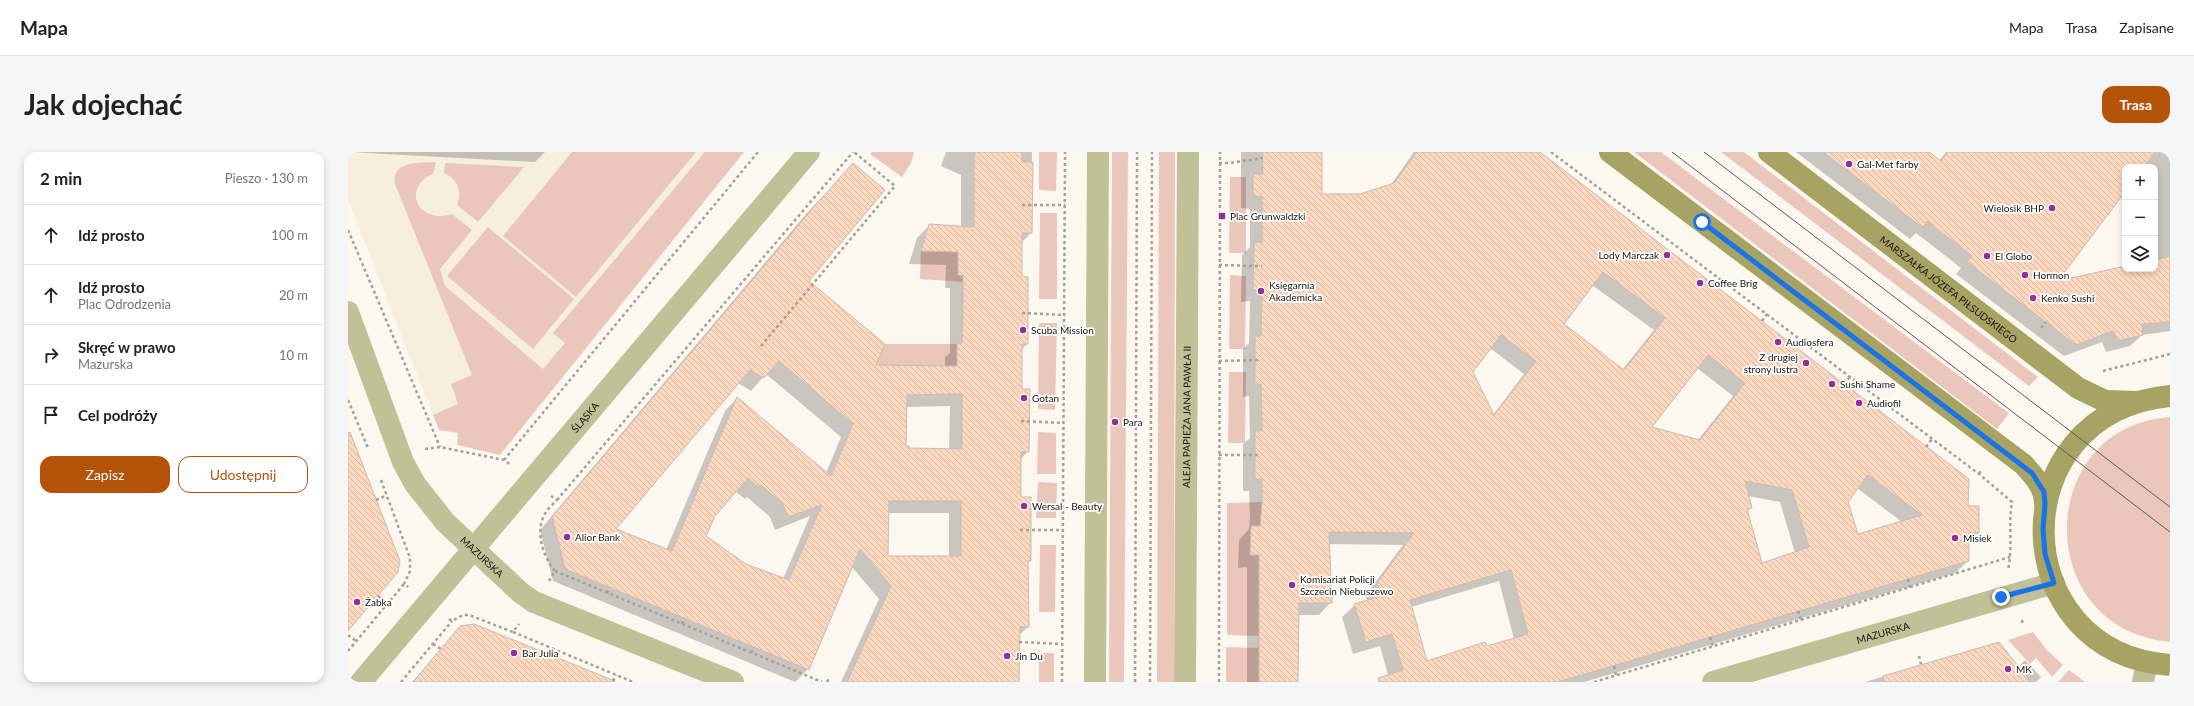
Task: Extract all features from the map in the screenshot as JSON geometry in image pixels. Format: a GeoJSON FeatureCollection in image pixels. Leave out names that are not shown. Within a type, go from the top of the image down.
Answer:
{"type":"FeatureCollection","features":[{"type":"Feature","properties":{"kind":"main road"},"geometry":{"type":"LineString","coordinates":[[1610,152],[2022,464],[2040,483],[2044,492],[2044,550],[2054,583],[2068,608],[2084,628],[2145,672],[2170,665]]}},
{"type":"Feature","properties":{"kind":"main road","name":"MARSZAŁKA JÓZEFA PIŁSUDSKIEGO"},"geometry":{"type":"LineString","coordinates":[[1769,152],[2078,388],[2105,401],[2137,402]]}},
{"type":"Feature","properties":{"kind":"main road"},"geometry":{"type":"LineString","coordinates":[[2045,504],[2056,471],[2074,443],[2099,420],[2137,402],[2170,396]]}},
{"type":"Feature","properties":{"kind":"street","name":"ŚLĄSKA"},"geometry":{"type":"LineString","coordinates":[[361,682],[809,152]]}},
{"type":"Feature","properties":{"kind":"street"},"geometry":{"type":"LineString","coordinates":[[1095,682],[1098,152]]}},
{"type":"Feature","properties":{"kind":"street","name":"ALEJA PAPIEŻA JANA PAWŁA II"},"geometry":{"type":"LineString","coordinates":[[1185,682],[1188,152]]}},
{"type":"Feature","properties":{"kind":"street","name":"MAZURSKA"},"geometry":{"type":"LineString","coordinates":[[348,312],[403,462],[415,484],[432,507],[473,548],[521,593],[534,602],[733,682]]}},
{"type":"Feature","properties":{"kind":"street","name":"MAZURSKA"},"geometry":{"type":"LineString","coordinates":[[1713,682],[2054,583]]}},
{"type":"Feature","properties":{"kind":"path"},"geometry":{"type":"LineString","coordinates":[[504,460],[758,152]]}},
{"type":"Feature","properties":{"kind":"path"},"geometry":{"type":"LineString","coordinates":[[761,346],[895,186],[854,152],[543,516],[539,529],[547,562],[555,571],[822,682]]}},
{"type":"Feature","properties":{"kind":"path"},"geometry":{"type":"LineString","coordinates":[[1062,682],[1065,152]]}},
{"type":"Feature","properties":{"kind":"path"},"geometry":{"type":"LineString","coordinates":[[1135,682],[1137,152]]}},
{"type":"Feature","properties":{"kind":"path"},"geometry":{"type":"LineString","coordinates":[[1150,682],[1152,152]]}},
{"type":"Feature","properties":{"kind":"path"},"geometry":{"type":"LineString","coordinates":[[1219,682],[1220,152]]}},
{"type":"Feature","properties":{"kind":"path"},"geometry":{"type":"LineString","coordinates":[[1551,152],[1979,474],[2012,502],[2010,529],[2011,557],[2008,570]]}},
{"type":"Feature","properties":{"kind":"path"},"geometry":{"type":"LineString","coordinates":[[1219,163],[1230,164],[1262,158]]}},
{"type":"Feature","properties":{"kind":"path"},"geometry":{"type":"LineString","coordinates":[[1022,205],[1065,205]]}},
{"type":"Feature","properties":{"kind":"path"},"geometry":{"type":"LineString","coordinates":[[868,211],[872,214]]}},
{"type":"Feature","properties":{"kind":"path"},"geometry":{"type":"LineString","coordinates":[[348,230],[440,447]]}},
{"type":"Feature","properties":{"kind":"path"},"geometry":{"type":"LineString","coordinates":[[837,248],[841,250]]}},
{"type":"Feature","properties":{"kind":"path"},"geometry":{"type":"LineString","coordinates":[[1220,265],[1262,266]]}},
{"type":"Feature","properties":{"kind":"path"},"geometry":{"type":"LineString","coordinates":[[804,287],[808,290]]}},
{"type":"Feature","properties":{"kind":"path"},"geometry":{"type":"LineString","coordinates":[[1022,313],[1064,315]]}},
{"type":"Feature","properties":{"kind":"path"},"geometry":{"type":"LineString","coordinates":[[1762,321],[1767,314]]}},
{"type":"Feature","properties":{"kind":"path"},"geometry":{"type":"LineString","coordinates":[[2040,329],[2046,322]]}},
{"type":"Feature","properties":{"kind":"path"},"geometry":{"type":"LineString","coordinates":[[773,323],[778,327]]}},
{"type":"Feature","properties":{"kind":"path"},"geometry":{"type":"LineString","coordinates":[[2034,324],[2046,334]]}},
{"type":"Feature","properties":{"kind":"path"},"geometry":{"type":"LineString","coordinates":[[2099,371],[2170,354]]}},
{"type":"Feature","properties":{"kind":"path"},"geometry":{"type":"LineString","coordinates":[[1219,361],[1261,360]]}},
{"type":"Feature","properties":{"kind":"path"},"geometry":{"type":"LineString","coordinates":[[1844,384],[1850,377]]}},
{"type":"Feature","properties":{"kind":"path"},"geometry":{"type":"LineString","coordinates":[[348,400],[371,454]]}},
{"type":"Feature","properties":{"kind":"path"},"geometry":{"type":"LineString","coordinates":[[1021,421],[1064,423]]}},
{"type":"Feature","properties":{"kind":"path"},"geometry":{"type":"LineString","coordinates":[[1926,447],[1932,439]]}},
{"type":"Feature","properties":{"kind":"path"},"geometry":{"type":"LineString","coordinates":[[423,450],[440,447],[504,460],[514,467]]}},
{"type":"Feature","properties":{"kind":"path"},"geometry":{"type":"LineString","coordinates":[[1219,455],[1261,455]]}},
{"type":"Feature","properties":{"kind":"path"},"geometry":{"type":"LineString","coordinates":[[1979,474],[1982,469]]}},
{"type":"Feature","properties":{"kind":"path"},"geometry":{"type":"LineString","coordinates":[[348,651],[404,584],[410,571],[410,558],[379,475]]}},
{"type":"Feature","properties":{"kind":"path"},"geometry":{"type":"LineString","coordinates":[[548,493],[557,500]]}},
{"type":"Feature","properties":{"kind":"path"},"geometry":{"type":"LineString","coordinates":[[376,500],[387,495]]}},
{"type":"Feature","properties":{"kind":"path"},"geometry":{"type":"LineString","coordinates":[[1020,530],[1063,530]]}},
{"type":"Feature","properties":{"kind":"path"},"geometry":{"type":"LineString","coordinates":[[1594,682],[2011,557]]}},
{"type":"Feature","properties":{"kind":"path"},"geometry":{"type":"LineString","coordinates":[[548,582],[555,571]]}},
{"type":"Feature","properties":{"kind":"path"},"geometry":{"type":"LineString","coordinates":[[1908,579],[1910,588]]}},
{"type":"Feature","properties":{"kind":"path"},"geometry":{"type":"LineString","coordinates":[[404,584],[410,588]]}},
{"type":"Feature","properties":{"kind":"path"},"geometry":{"type":"LineString","coordinates":[[607,593],[610,587]]}},
{"type":"Feature","properties":{"kind":"path"},"geometry":{"type":"LineString","coordinates":[[378,596],[387,604]]}},
{"type":"Feature","properties":{"kind":"path"},"geometry":{"type":"LineString","coordinates":[[1798,611],[1801,620]]}},
{"type":"Feature","properties":{"kind":"path"},"geometry":{"type":"LineString","coordinates":[[445,615],[452,621]]}},
{"type":"Feature","properties":{"kind":"path"},"geometry":{"type":"LineString","coordinates":[[401,682],[452,621],[463,615],[469,615],[513,632],[633,682]]}},
{"type":"Feature","properties":{"kind":"path"},"geometry":{"type":"LineString","coordinates":[[682,624],[684,618]]}},
{"type":"Feature","properties":{"kind":"path"},"geometry":{"type":"LineString","coordinates":[[513,632],[520,622]]}},
{"type":"Feature","properties":{"kind":"path"},"geometry":{"type":"LineString","coordinates":[[348,635],[356,641]]}},
{"type":"Feature","properties":{"kind":"path"},"geometry":{"type":"LineString","coordinates":[[1710,637],[1713,647]]}},
{"type":"Feature","properties":{"kind":"path"},"geometry":{"type":"LineString","coordinates":[[1019,642],[1062,644]]}},
{"type":"Feature","properties":{"kind":"path"},"geometry":{"type":"LineString","coordinates":[[434,644],[441,649]]}},
{"type":"Feature","properties":{"kind":"path"},"geometry":{"type":"LineString","coordinates":[[751,653],[754,647]]}},
{"type":"Feature","properties":{"kind":"path"},"geometry":{"type":"LineString","coordinates":[[1919,656],[1921,664]]}},
{"type":"Feature","properties":{"kind":"path"},"geometry":{"type":"LineString","coordinates":[[1614,666],[1616,675]]}},
{"type":"Feature","properties":{"kind":"path"},"geometry":{"type":"LineString","coordinates":[[613,681],[616,675]]}},
{"type":"Feature","properties":{"kind":"path"},"geometry":{"type":"LineString","coordinates":[[827,682],[829,678]]}},
{"type":"Feature","properties":{"kind":"shaded area"},"geometry":{"type":"Polygon","coordinates":[[[348,152],[744,152],[508,443],[439,430],[348,201],[348,152]]]}},
{"type":"Feature","properties":{"kind":"shaded area"},"geometry":{"type":"Polygon","coordinates":[[[572,152],[696,152],[576,297],[503,236],[572,152]]]}},
{"type":"Feature","properties":{"kind":"shaded area"},"geometry":{"type":"Polygon","coordinates":[[[705,152],[744,152],[500,455],[457,445],[458,433],[439,430],[433,415],[458,404],[451,384],[472,375],[395,184],[395,176],[398,171],[408,164],[436,162],[433,174],[423,180],[417,188],[416,196],[418,203],[423,210],[430,214],[440,216],[452,214],[472,230],[440,269],[445,286],[543,369],[565,343],[553,333],[705,152]]]}},
{"type":"Feature","properties":{"kind":"shaded area"},"geometry":{"type":"Polygon","coordinates":[[[872,152],[914,152],[911,163],[902,177],[870,154],[872,152]]]}},
{"type":"Feature","properties":{"kind":"shaded area"},"geometry":{"type":"Polygon","coordinates":[[[1039,152],[1057,152],[1056,191],[1039,190],[1039,152]]]}},
{"type":"Feature","properties":{"kind":"shaded area"},"geometry":{"type":"Polygon","coordinates":[[[1112,152],[1128,152],[1124,682],[1109,682],[1112,152]]]}},
{"type":"Feature","properties":{"kind":"shaded area"},"geometry":{"type":"Polygon","coordinates":[[[1159,152],[1175,152],[1174,682],[1157,682],[1159,152]]]}},
{"type":"Feature","properties":{"kind":"shaded area"},"geometry":{"type":"Polygon","coordinates":[[[1634,152],[1661,152],[2009,413],[1997,429],[1634,152]]]}},
{"type":"Feature","properties":{"kind":"shaded area"},"geometry":{"type":"Polygon","coordinates":[[[1721,152],[1744,152],[2038,377],[2029,386],[1721,152]]]}},
{"type":"Feature","properties":{"kind":"shaded area"},"geometry":{"type":"Polygon","coordinates":[[[445,163],[524,167],[478,222],[457,205],[459,195],[458,186],[453,179],[444,173],[445,163]]]}},
{"type":"Feature","properties":{"kind":"shaded area"},"geometry":{"type":"Polygon","coordinates":[[[1230,177],[1246,177],[1246,253],[1229,253],[1230,177]]]}},
{"type":"Feature","properties":{"kind":"shaded area"},"geometry":{"type":"Polygon","coordinates":[[[1040,213],[1057,213],[1057,299],[1039,299],[1040,213]]]}},
{"type":"Feature","properties":{"kind":"shaded area"},"geometry":{"type":"Polygon","coordinates":[[[488,227],[574,299],[533,349],[447,276],[488,227]]]}},
{"type":"Feature","properties":{"kind":"shaded area"},"geometry":{"type":"Polygon","coordinates":[[[921,251],[958,252],[958,275],[963,276],[963,282],[920,279],[921,251]]]}},
{"type":"Feature","properties":{"kind":"shaded area"},"geometry":{"type":"Polygon","coordinates":[[[1230,275],[1246,276],[1245,349],[1229,349],[1230,275]]]}},
{"type":"Feature","properties":{"kind":"shaded area"},"geometry":{"type":"Polygon","coordinates":[[[1039,323],[1057,323],[1055,410],[1038,409],[1039,323]]]}},
{"type":"Feature","properties":{"kind":"shaded area"},"geometry":{"type":"Polygon","coordinates":[[[885,344],[957,344],[957,366],[876,365],[885,344]]]}},
{"type":"Feature","properties":{"kind":"shaded area"},"geometry":{"type":"Polygon","coordinates":[[[1229,372],[1246,372],[1245,443],[1228,443],[1229,372]]]}},
{"type":"Feature","properties":{"kind":"shaded area"},"geometry":{"type":"Polygon","coordinates":[[[2170,417],[2170,642],[2125,629],[2093,603],[2073,568],[2067,529],[2073,489],[2093,455],[2125,429],[2170,417]]]}},
{"type":"Feature","properties":{"kind":"shaded area"},"geometry":{"type":"Polygon","coordinates":[[[1038,432],[1056,433],[1056,474],[1037,474],[1038,432]]]}},
{"type":"Feature","properties":{"kind":"shaded area"},"geometry":{"type":"Polygon","coordinates":[[[1038,482],[1057,483],[1056,518],[1036,518],[1038,482]]]}},
{"type":"Feature","properties":{"kind":"shaded area"},"geometry":{"type":"Polygon","coordinates":[[[1262,502],[1260,526],[1251,526],[1250,555],[1259,555],[1259,636],[1227,635],[1227,503],[1262,502]]]}},
{"type":"Feature","properties":{"kind":"shaded area"},"geometry":{"type":"Polygon","coordinates":[[[1040,545],[1056,545],[1055,612],[1039,612],[1040,545]]]}},
{"type":"Feature","properties":{"kind":"shaded area"},"geometry":{"type":"Polygon","coordinates":[[[2033,632],[2046,649],[2063,665],[2052,677],[2036,658],[2030,664],[2008,640],[2033,632]]]}},
{"type":"Feature","properties":{"kind":"shaded area"},"geometry":{"type":"Polygon","coordinates":[[[1226,647],[1259,648],[1259,682],[1226,682],[1226,647]]]}},
{"type":"Feature","properties":{"kind":"shaded area"},"geometry":{"type":"Polygon","coordinates":[[[1039,653],[1054,653],[1054,682],[1039,682],[1039,653]]]}},
{"type":"Feature","properties":{"kind":"shaded area"},"geometry":{"type":"Polygon","coordinates":[[[2069,670],[2085,682],[2058,682],[2069,670]]]}},
{"type":"Feature","properties":{"kind":"building"},"geometry":{"type":"Polygon","coordinates":[[[974,152],[1022,152],[1022,162],[1033,162],[1032,233],[1022,233],[1022,276],[1028,277],[1028,344],[1022,344],[1022,389],[1030,389],[1029,452],[1021,452],[1021,497],[1031,497],[1031,561],[1028,561],[1029,627],[1020,627],[1019,682],[847,682],[891,586],[860,549],[809,670],[565,569],[552,517],[819,201],[853,163],[885,190],[809,281],[885,344],[876,365],[957,366],[957,344],[962,343],[963,309],[963,276],[958,275],[958,252],[921,251],[929,224],[974,227],[974,152]],[[779,361],[764,378],[750,370],[616,529],[672,551],[737,397],[831,476],[853,424],[779,361]],[[962,394],[907,395],[906,446],[909,446],[909,448],[962,449],[962,394]],[[748,478],[715,516],[706,536],[746,564],[789,580],[822,505],[788,517],[783,504],[761,485],[758,487],[748,478]],[[889,501],[888,556],[961,556],[961,501],[889,501]]]}},
{"type":"Feature","properties":{"kind":"building"},"geometry":{"type":"Polygon","coordinates":[[[1262,152],[1322,152],[1322,194],[1360,194],[1394,183],[1417,152],[1540,152],[1969,479],[1968,506],[1979,506],[1979,533],[1969,533],[1969,561],[1558,682],[1379,682],[1378,678],[1403,670],[1392,634],[1366,642],[1354,604],[1382,596],[1377,583],[1414,533],[1329,532],[1332,603],[1299,603],[1298,682],[1259,682],[1259,555],[1250,555],[1251,526],[1260,526],[1262,502],[1262,479],[1255,479],[1255,431],[1262,431],[1261,384],[1255,385],[1255,336],[1261,336],[1262,289],[1253,290],[1254,242],[1262,242],[1262,197],[1253,196],[1253,174],[1263,174],[1262,152]],[[1603,272],[1564,324],[1624,370],[1665,318],[1603,272]],[[1501,335],[1473,372],[1494,415],[1536,361],[1501,335]],[[1708,355],[1652,427],[1700,440],[1745,383],[1708,355]],[[1868,475],[1848,502],[1858,534],[1922,515],[1868,475]],[[1745,481],[1752,508],[1747,509],[1762,563],[1809,547],[1792,490],[1745,481]],[[1511,570],[1410,600],[1427,661],[1485,642],[1487,646],[1528,634],[1511,570]]]}},
{"type":"Feature","properties":{"kind":"building"},"geometry":{"type":"Polygon","coordinates":[[[1823,152],[1929,152],[1941,161],[1948,152],[2155,152],[2146,164],[2122,164],[2122,196],[2058,281],[2122,267],[2122,272],[2158,272],[2158,259],[2170,256],[2170,322],[2142,324],[2143,335],[2118,341],[2113,331],[2076,345],[1967,262],[1972,256],[1927,221],[1923,228],[1823,152]]]}},
{"type":"Feature","properties":{"kind":"building"},"geometry":{"type":"Polygon","coordinates":[[[350,432],[400,561],[398,572],[348,631],[348,433],[350,432]]]}},
{"type":"Feature","properties":{"kind":"building"},"geometry":{"type":"Polygon","coordinates":[[[474,624],[615,682],[413,682],[460,626],[474,624]]]}},
{"type":"Feature","properties":{"kind":"building"},"geometry":{"type":"Polygon","coordinates":[[[1999,642],[2031,682],[1884,682],[1883,676],[1999,642]]]}},
{"type":"Feature","properties":{"kind":"tram line"},"geometry":{"type":"LineString","coordinates":[[1672,152],[2170,532]]}},
{"type":"Feature","properties":{"kind":"tram line"},"geometry":{"type":"LineString","coordinates":[[1704,152],[2170,507]]}},
{"type":"Feature","properties":{"kind":"place","name":"Gal-Met farby"},"geometry":{"type":"Point","coordinates":[1849,164]}},
{"type":"Feature","properties":{"kind":"place","name":"Wielosik BHP"},"geometry":{"type":"Point","coordinates":[2052,208]}},
{"type":"Feature","properties":{"kind":"place","name":"Plac Grunwaldzki"},"geometry":{"type":"Point","coordinates":[1222,216]}},
{"type":"Feature","properties":{"kind":"place","name":"Lody Marczak"},"geometry":{"type":"Point","coordinates":[1667,255]}},
{"type":"Feature","properties":{"kind":"place","name":"El Globo"},"geometry":{"type":"Point","coordinates":[1987,256]}},
{"type":"Feature","properties":{"kind":"place","name":"Hormon"},"geometry":{"type":"Point","coordinates":[2025,275]}},
{"type":"Feature","properties":{"kind":"place","name":"Coffee Brig"},"geometry":{"type":"Point","coordinates":[1700,283]}},
{"type":"Feature","properties":{"kind":"place","name":"Księgarnia Akademicka"},"geometry":{"type":"Point","coordinates":[1261,291]}},
{"type":"Feature","properties":{"kind":"place","name":"Kenko Sushi"},"geometry":{"type":"Point","coordinates":[2033,298]}},
{"type":"Feature","properties":{"kind":"place","name":"Scuba Mission"},"geometry":{"type":"Point","coordinates":[1023,330]}},
{"type":"Feature","properties":{"kind":"place","name":"Audiosfera"},"geometry":{"type":"Point","coordinates":[1778,342]}},
{"type":"Feature","properties":{"kind":"place","name":"Z drugiej strony lustra"},"geometry":{"type":"Point","coordinates":[1806,363]}},
{"type":"Feature","properties":{"kind":"place","name":"Sushi Shame"},"geometry":{"type":"Point","coordinates":[1832,384]}},
{"type":"Feature","properties":{"kind":"place","name":"Gotan"},"geometry":{"type":"Point","coordinates":[1024,398]}},
{"type":"Feature","properties":{"kind":"place","name":"Audiofil"},"geometry":{"type":"Point","coordinates":[1859,403]}},
{"type":"Feature","properties":{"kind":"place","name":"Para"},"geometry":{"type":"Point","coordinates":[1115,422]}},
{"type":"Feature","properties":{"kind":"place","name":"Wersal - Beauty"},"geometry":{"type":"Point","coordinates":[1024,506]}},
{"type":"Feature","properties":{"kind":"place","name":"Alior Bank"},"geometry":{"type":"Point","coordinates":[567,537]}},
{"type":"Feature","properties":{"kind":"place","name":"Misiek"},"geometry":{"type":"Point","coordinates":[1955,538]}},
{"type":"Feature","properties":{"kind":"place","name":"Komisariat Policji Szczecin Niebuszewo"},"geometry":{"type":"Point","coordinates":[1292,585]}},
{"type":"Feature","properties":{"kind":"place","name":"Żabka"},"geometry":{"type":"Point","coordinates":[357,602]}},
{"type":"Feature","properties":{"kind":"place","name":"Bar Julia"},"geometry":{"type":"Point","coordinates":[514,653]}},
{"type":"Feature","properties":{"kind":"place","name":"Jin Du"},"geometry":{"type":"Point","coordinates":[1007,656]}},
{"type":"Feature","properties":{"kind":"place","name":"MK"},"geometry":{"type":"Point","coordinates":[2008,669]}},
{"type":"Feature","properties":{"kind":"route"},"geometry":{"type":"LineString","coordinates":[[1702,222],[2022,464],[2040,483],[2045,498],[2043,529],[2045,554],[2049,571],[2054,583],[2001,597]]}}]}
